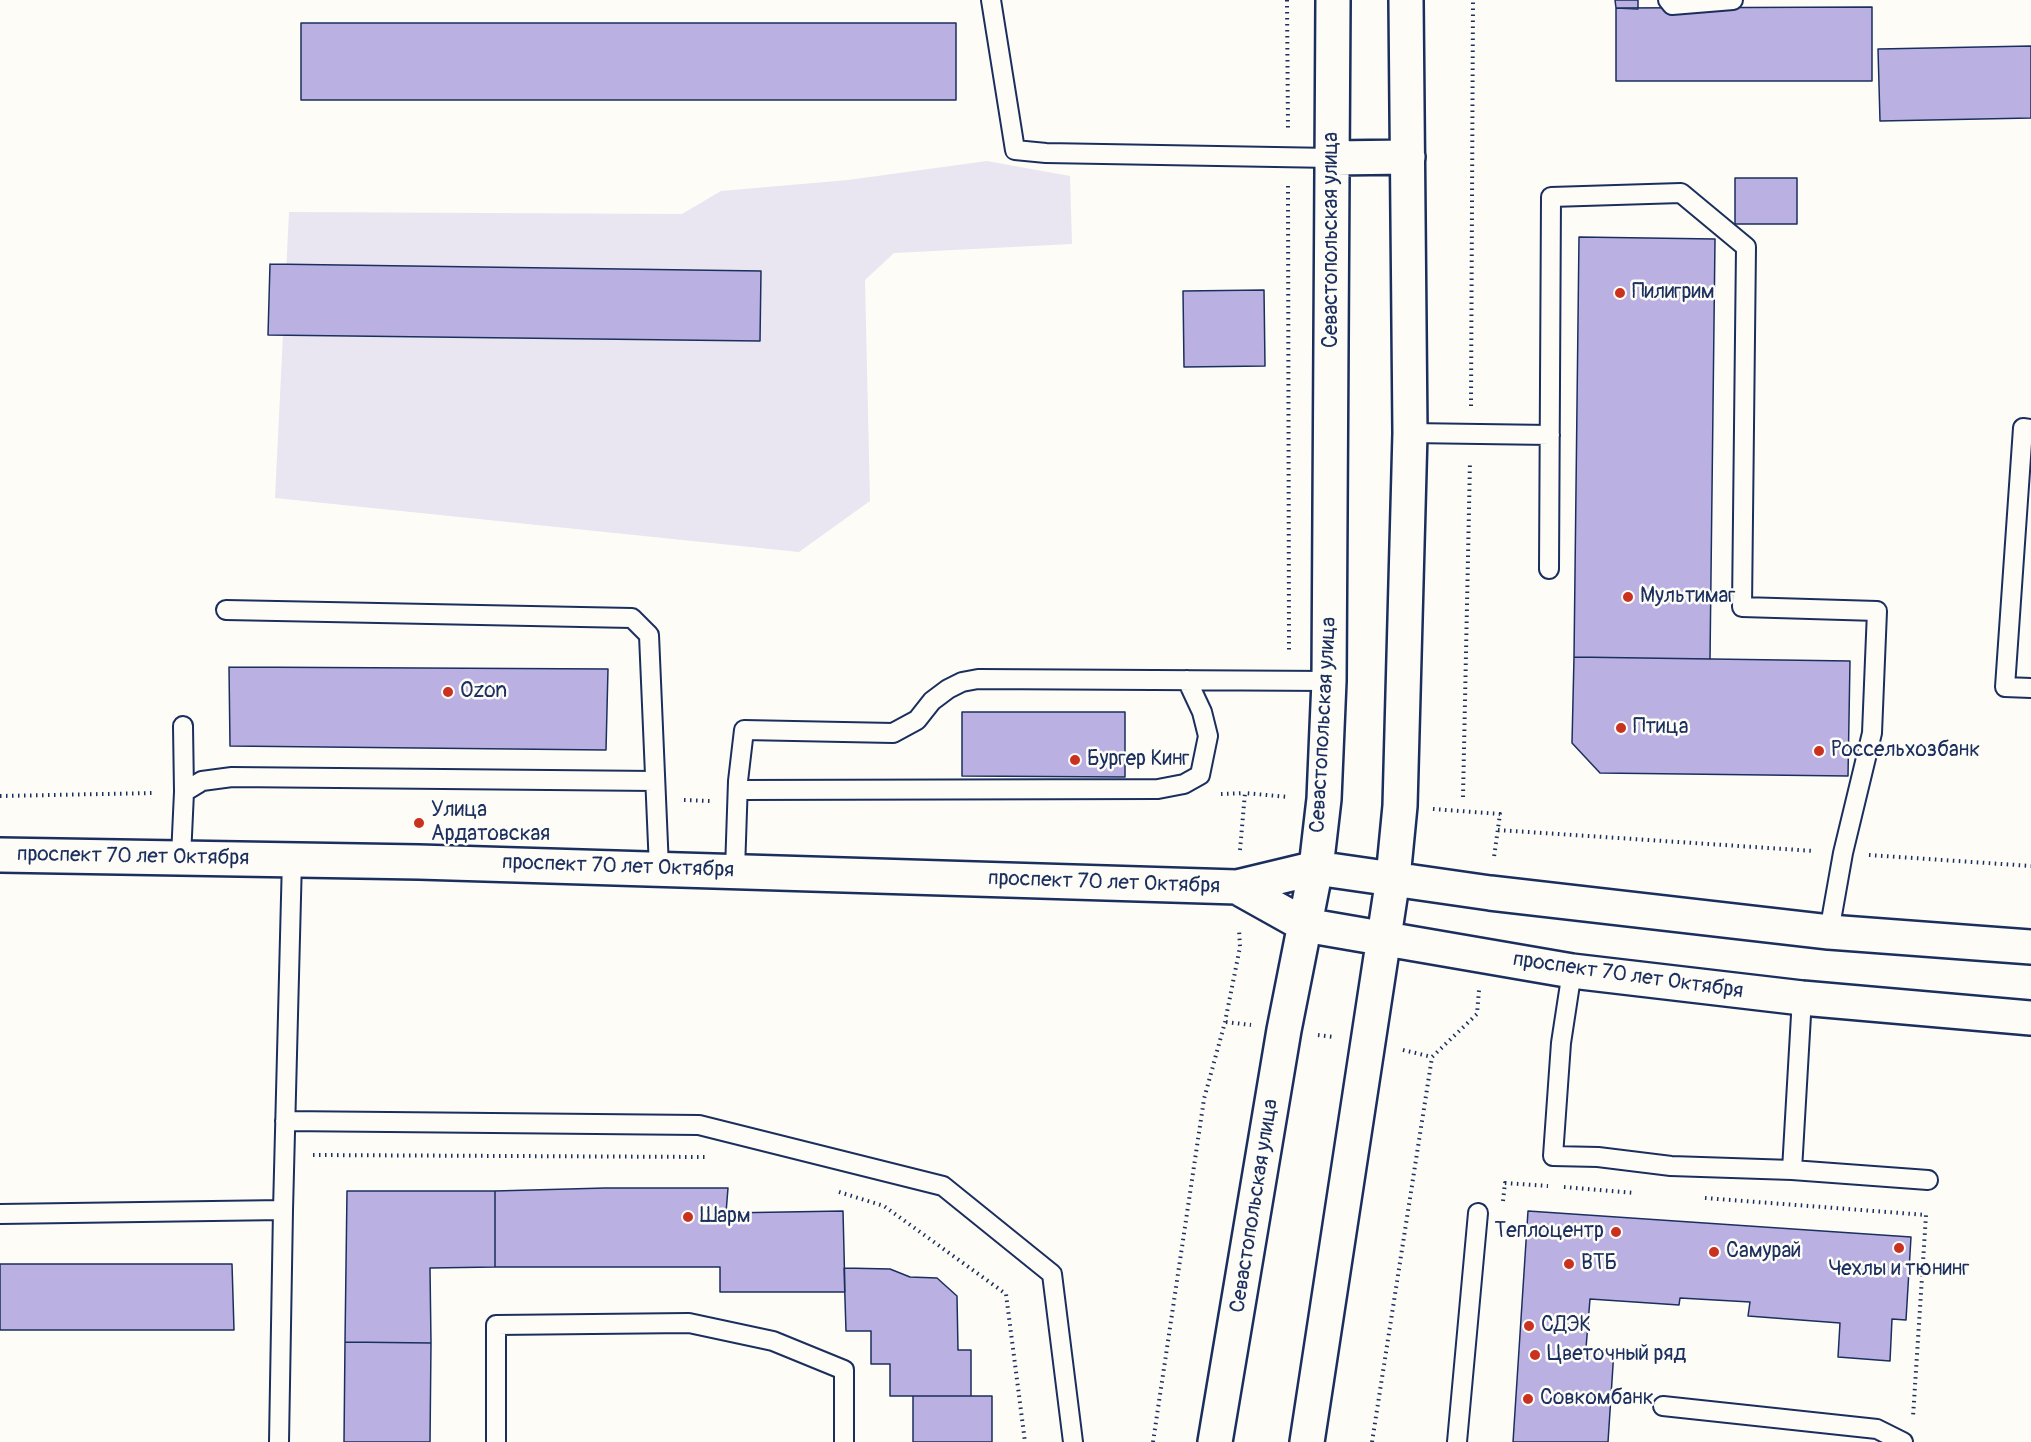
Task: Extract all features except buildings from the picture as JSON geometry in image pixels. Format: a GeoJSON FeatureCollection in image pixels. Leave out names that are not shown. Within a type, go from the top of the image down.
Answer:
{"type":"FeatureCollection","features":[{"type":"Feature","properties":{"kind":"street","name":"Севастопольская улица"},"geometry":{"type":"LineString","coordinates":[[1215,1442],[1284,1030],[1316,868],[1324,799],[1329,681],[1334,0]]}},
{"type":"Feature","properties":{"kind":"street"},"geometry":{"type":"LineString","coordinates":[[1307,1442],[1393,878],[1400,806],[1410,433],[1406,0]]}},
{"type":"Feature","properties":{"kind":"street"},"geometry":{"type":"LineString","coordinates":[[1332,158],[1408,157]]}},
{"type":"Feature","properties":{"kind":"street","name":"проспект 70 лет Октября"},"geometry":{"type":"LineString","coordinates":[[0,855],[291,858],[1237,887],[1316,868],[1490,893],[1829,932],[2031,947]]}},
{"type":"Feature","properties":{"kind":"street","name":"проспект 70 лет Октября"},"geometry":{"type":"LineString","coordinates":[[1237,887],[1305,925],[1572,971],[1802,998],[2031,1018]]}},
{"type":"Feature","properties":{"kind":"lane"},"geometry":{"type":"LineString","coordinates":[[991,0],[1015,150],[1046,153],[1332,158]]}},
{"type":"Feature","properties":{"kind":"lane"},"geometry":{"type":"LineString","coordinates":[[1668,0],[1672,5],[1733,0]]}},
{"type":"Feature","properties":{"kind":"lane"},"geometry":{"type":"LineString","coordinates":[[1549,569],[1551,198],[1681,193],[1746,247],[1742,608],[1876,611],[1872,733],[1843,853],[1829,932]]}},
{"type":"Feature","properties":{"kind":"lane"},"geometry":{"type":"LineString","coordinates":[[2031,429],[2023,428],[2023,551],[2005,687],[2031,688]]}},
{"type":"Feature","properties":{"kind":"lane"},"geometry":{"type":"LineString","coordinates":[[1410,433],[1550,435]]}},
{"type":"Feature","properties":{"kind":"lane"},"geometry":{"type":"LineString","coordinates":[[226,610],[632,618],[649,635],[659,868]]}},
{"type":"Feature","properties":{"kind":"lane"},"geometry":{"type":"LineString","coordinates":[[735,870],[738,790],[744,730],[893,733],[917,720],[932,701],[948,689],[962,682],[978,679],[1329,681]]}},
{"type":"Feature","properties":{"kind":"lane"},"geometry":{"type":"LineString","coordinates":[[738,790],[1158,789],[1184,784],[1200,775],[1208,736],[1202,712],[1187,680]]}},
{"type":"Feature","properties":{"kind":"lane"},"geometry":{"type":"LineString","coordinates":[[181,857],[184,792],[183,726]]}},
{"type":"Feature","properties":{"kind":"lane"},"geometry":{"type":"LineString","coordinates":[[184,792],[202,781],[232,777],[655,781]]}},
{"type":"Feature","properties":{"kind":"lane"},"geometry":{"type":"LineString","coordinates":[[279,1442],[291,858]]}},
{"type":"Feature","properties":{"kind":"lane"},"geometry":{"type":"LineString","coordinates":[[1572,971],[1561,1043],[1553,1156],[1598,1157],[1671,1166],[1792,1170],[1928,1180]]}},
{"type":"Feature","properties":{"kind":"lane"},"geometry":{"type":"LineString","coordinates":[[1792,1170],[1802,998]]}},
{"type":"Feature","properties":{"kind":"lane"},"geometry":{"type":"LineString","coordinates":[[285,1121],[699,1125],[943,1186],[1052,1274],[1073,1442]]}},
{"type":"Feature","properties":{"kind":"lane"},"geometry":{"type":"LineString","coordinates":[[0,1214],[282,1210]]}},
{"type":"Feature","properties":{"kind":"lane"},"geometry":{"type":"LineString","coordinates":[[1457,1442],[1478,1213]]}},
{"type":"Feature","properties":{"kind":"lane"},"geometry":{"type":"LineString","coordinates":[[496,1442],[496,1325],[678,1323],[773,1341],[844,1370],[844,1442]]}},
{"type":"Feature","properties":{"kind":"lane"},"geometry":{"type":"LineString","coordinates":[[1664,1406],[1877,1429],[1904,1442]]}},
{"type":"Feature","properties":{"kind":"path"},"geometry":{"type":"LineString","coordinates":[[1287,0],[1290,681]]}},
{"type":"Feature","properties":{"kind":"path"},"geometry":{"type":"LineString","coordinates":[[1463,796],[1470,549],[1473,0]]}},
{"type":"Feature","properties":{"kind":"path"},"geometry":{"type":"LineString","coordinates":[[1153,1442],[1204,1099],[1226,1022],[1240,948],[1237,887],[1245,794],[1290,797],[1290,785]]}},
{"type":"Feature","properties":{"kind":"path"},"geometry":{"type":"LineString","coordinates":[[1400,806],[1500,814],[1490,893]]}},
{"type":"Feature","properties":{"kind":"path"},"geometry":{"type":"LineString","coordinates":[[1498,830],[2031,866]]}},
{"type":"Feature","properties":{"kind":"path"},"geometry":{"type":"LineString","coordinates":[[1372,1442],[1432,1057],[1477,1014],[1481,955]]}},
{"type":"Feature","properties":{"kind":"path"},"geometry":{"type":"LineString","coordinates":[[1226,1022],[1368,1042],[1432,1057]]}},
{"type":"Feature","properties":{"kind":"path"},"geometry":{"type":"LineString","coordinates":[[284,1154],[707,1157]]}},
{"type":"Feature","properties":{"kind":"path"},"geometry":{"type":"LineString","coordinates":[[1503,1206],[1505,1183],[1645,1193]]}},
{"type":"Feature","properties":{"kind":"path"},"geometry":{"type":"LineString","coordinates":[[829,1189],[884,1206],[1006,1294],[1025,1442]]}},
{"type":"Feature","properties":{"kind":"path"},"geometry":{"type":"LineString","coordinates":[[1704,1198],[1926,1215],[1913,1418]]}},
{"type":"Feature","properties":{"kind":"shaded area"},"geometry":{"type":"Polygon","coordinates":[[[987,161],[1070,176],[1072,244],[894,253],[865,280],[870,501],[799,552],[275,498],[289,212],[682,214],[721,191],[848,180],[987,161]]]}},
{"type":"Feature","properties":{"kind":"place","name":"Пилигрим"},"geometry":{"type":"Point","coordinates":[1620,293]}},
{"type":"Feature","properties":{"kind":"place","name":"Мультимаг"},"geometry":{"type":"Point","coordinates":[1628,597]}},
{"type":"Feature","properties":{"kind":"place","name":"Ozon"},"geometry":{"type":"Point","coordinates":[448,692]}},
{"type":"Feature","properties":{"kind":"place","name":"Птица"},"geometry":{"type":"Point","coordinates":[1621,728]}},
{"type":"Feature","properties":{"kind":"place","name":"Россельхозбанк"},"geometry":{"type":"Point","coordinates":[1819,751]}},
{"type":"Feature","properties":{"kind":"place","name":"Бургер Кинг"},"geometry":{"type":"Point","coordinates":[1075,760]}},
{"type":"Feature","properties":{"kind":"place","name":"Улица Ардатовская"},"geometry":{"type":"Point","coordinates":[419,823]}},
{"type":"Feature","properties":{"kind":"place","name":"Шарм"},"geometry":{"type":"Point","coordinates":[688,1217]}},
{"type":"Feature","properties":{"kind":"place","name":"Теплоцентр"},"geometry":{"type":"Point","coordinates":[1616,1232]}},
{"type":"Feature","properties":{"kind":"place","name":"Чехлы и тюнинг"},"geometry":{"type":"Point","coordinates":[1899,1248]}},
{"type":"Feature","properties":{"kind":"place","name":"Самурай"},"geometry":{"type":"Point","coordinates":[1714,1252]}},
{"type":"Feature","properties":{"kind":"place","name":"ВТБ"},"geometry":{"type":"Point","coordinates":[1569,1264]}},
{"type":"Feature","properties":{"kind":"place","name":"СДЭК"},"geometry":{"type":"Point","coordinates":[1529,1326]}},
{"type":"Feature","properties":{"kind":"place","name":"Цветочный ряд"},"geometry":{"type":"Point","coordinates":[1535,1355]}},
{"type":"Feature","properties":{"kind":"place","name":"Совкомбанк"},"geometry":{"type":"Point","coordinates":[1528,1399]}}]}
